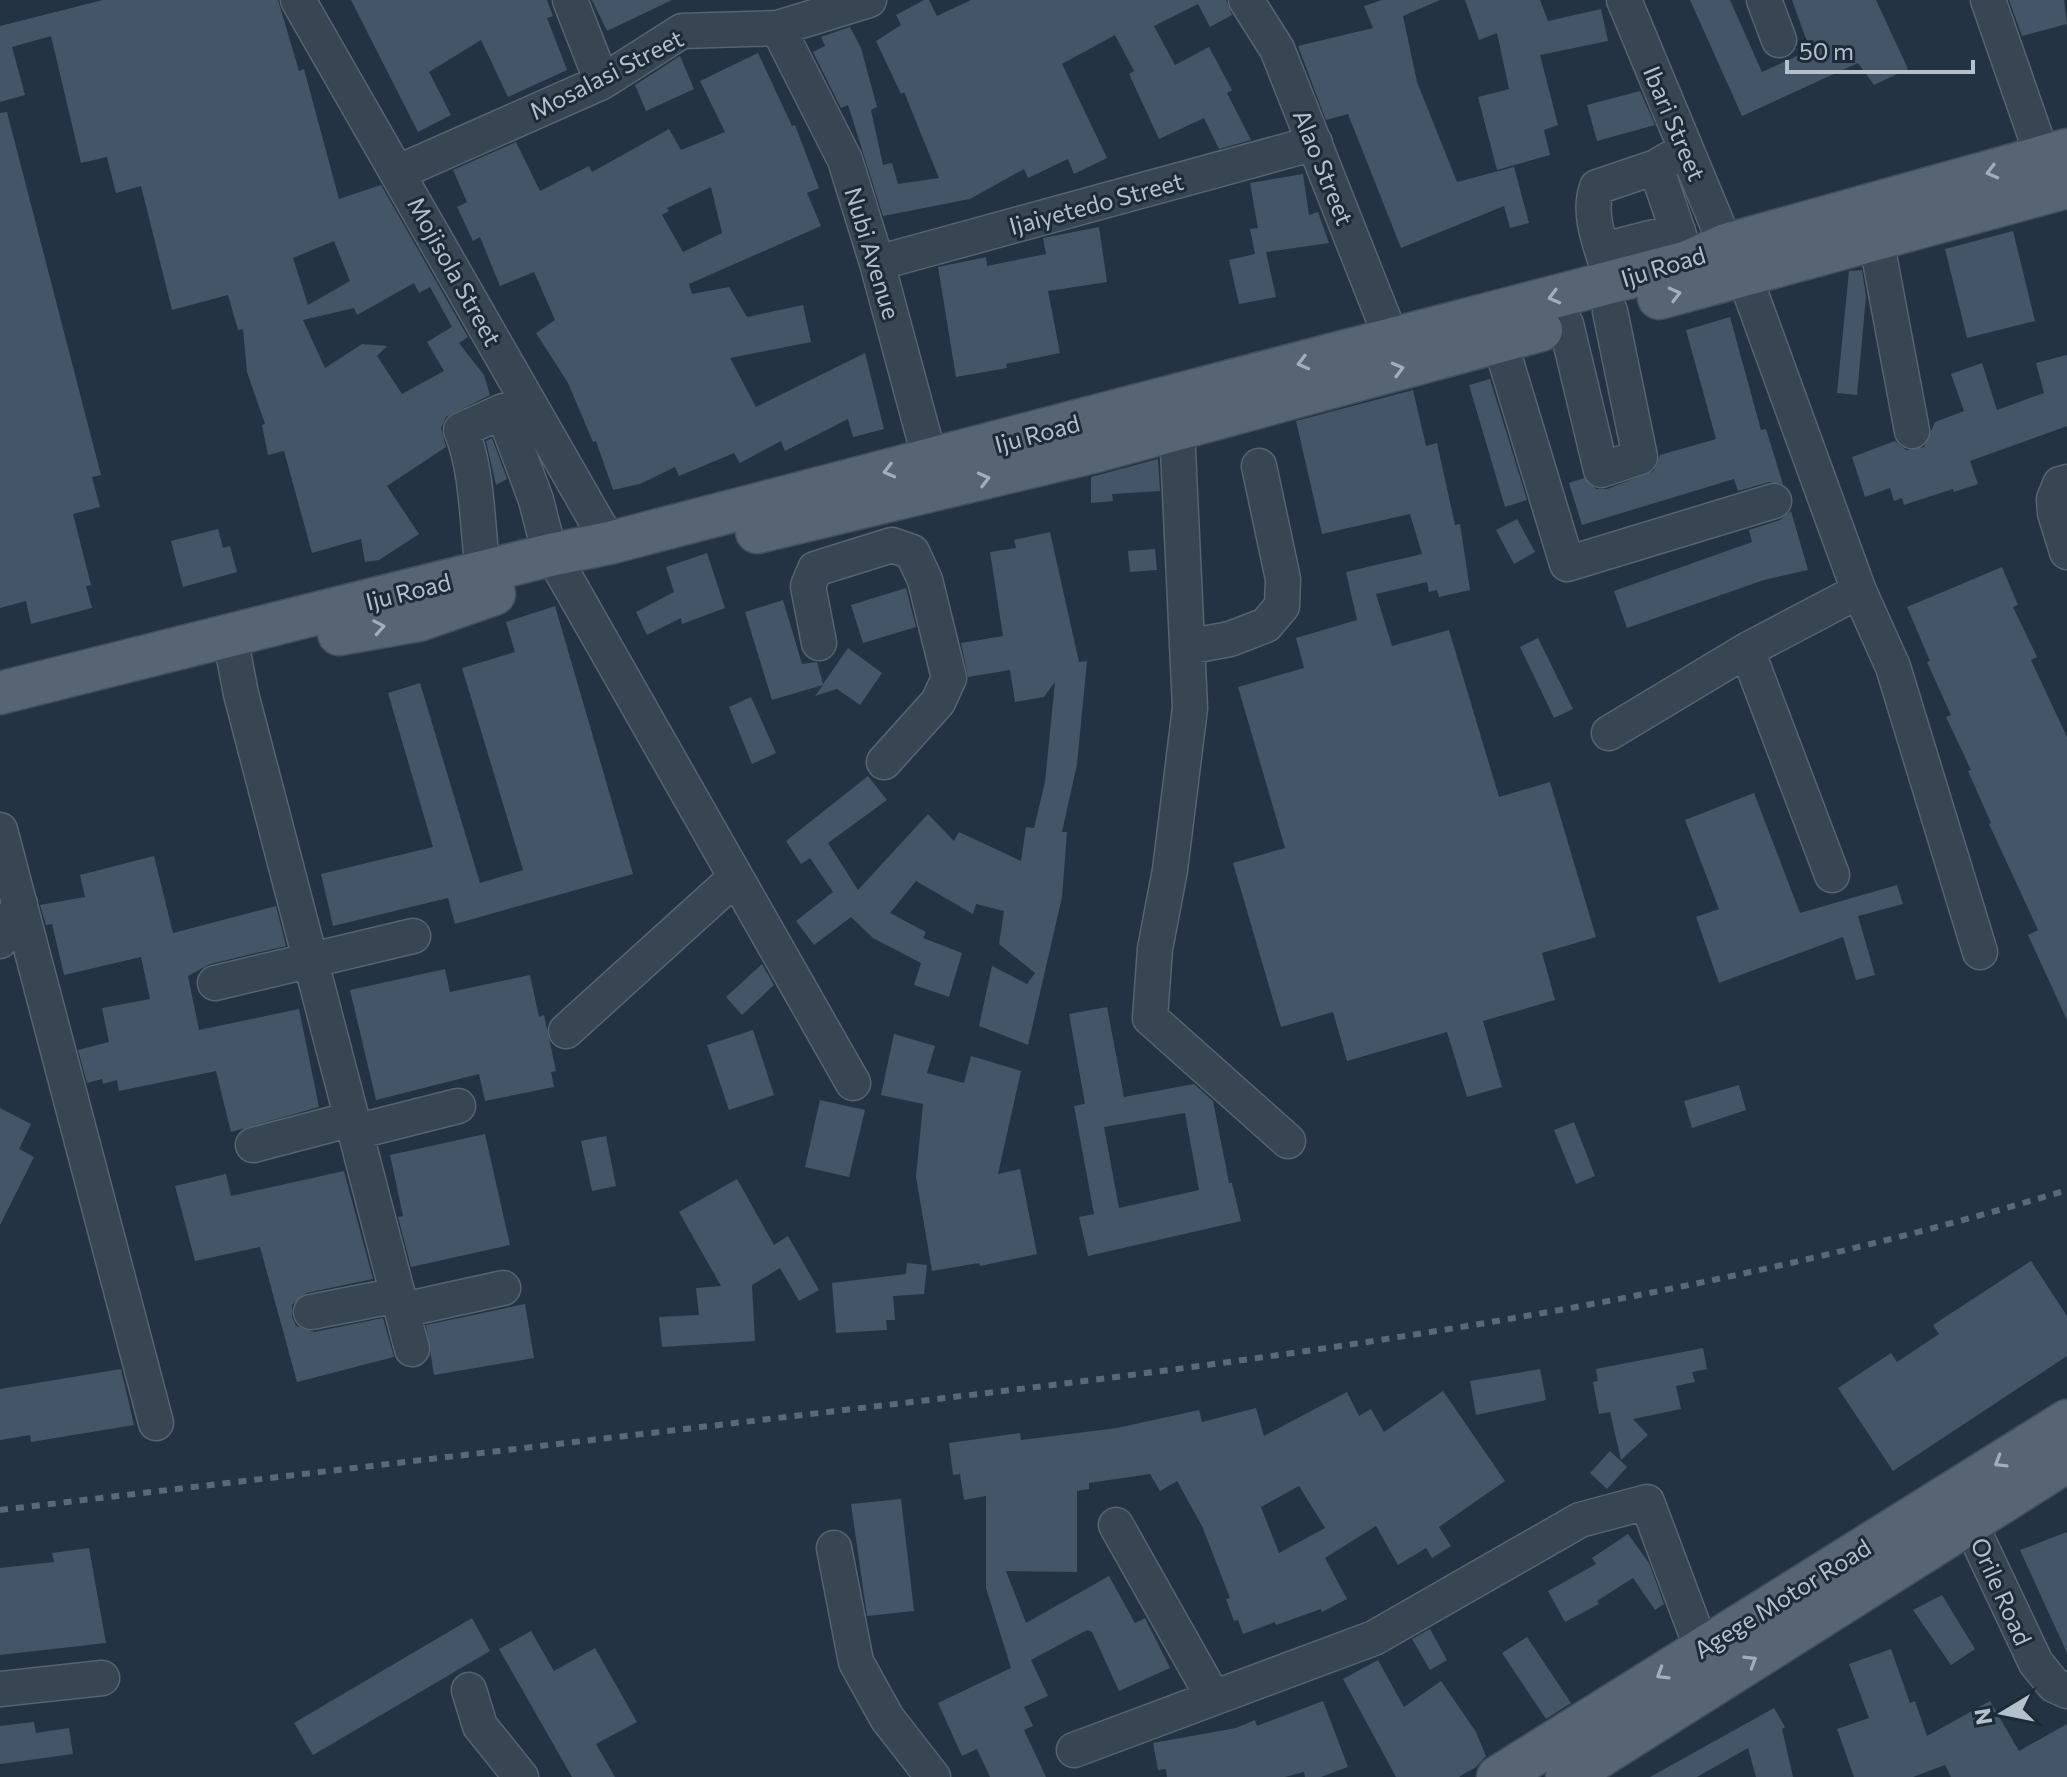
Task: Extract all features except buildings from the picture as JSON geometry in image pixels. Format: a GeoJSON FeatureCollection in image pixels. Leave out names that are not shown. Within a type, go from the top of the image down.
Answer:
{"type":"FeatureCollection","features":[{"type":"Feature","properties":{"kind":"main road","name":"Iju Road"},"geometry":{"type":"LineString","coordinates":[[0,693],[483,572],[812,521],[935,475],[1392,340],[1608,281],[1876,239],[2059,165]]}},
{"type":"Feature","properties":{"kind":"main road","name":"Iju Road"},"geometry":{"type":"LineString","coordinates":[[0,701],[233,652],[419,620],[609,543],[935,475],[1177,429],[1566,324],[1608,281],[1683,246],[1735,260],[2059,165]]}},
{"type":"Feature","properties":{"kind":"main road","name":"Agege Motor Road"},"geometry":{"type":"LineString","coordinates":[[1587,1772],[1962,1506],[2067,1421]]}},
{"type":"Feature","properties":{"kind":"main road","name":"Agege Motor Road"},"geometry":{"type":"LineString","coordinates":[[1498,1777],[1702,1649],[1962,1506],[2067,1461]]}},
{"type":"Feature","properties":{"kind":"street","name":"Mojisola Street"},"geometry":{"type":"LineString","coordinates":[[298,0],[609,543]]}},
{"type":"Feature","properties":{"kind":"street"},"geometry":{"type":"LineString","coordinates":[[570,0],[602,82]]}},
{"type":"Feature","properties":{"kind":"street","name":"Mosalasi Street"},"geometry":{"type":"LineString","coordinates":[[399,172],[602,82],[682,31],[778,28],[869,0]]}},
{"type":"Feature","properties":{"kind":"street","name":"Alao Street"},"geometry":{"type":"LineString","coordinates":[[1246,0],[1277,49],[1392,340]]}},
{"type":"Feature","properties":{"kind":"street","name":"Ibari Street"},"geometry":{"type":"LineString","coordinates":[[1624,0],[1735,260],[1859,591],[1893,667],[1980,952]]}},
{"type":"Feature","properties":{"kind":"street"},"geometry":{"type":"LineString","coordinates":[[1764,0],[1779,40]]}},
{"type":"Feature","properties":{"kind":"street"},"geometry":{"type":"LineString","coordinates":[[1988,0],[2059,165]]}},
{"type":"Feature","properties":{"kind":"street","name":"Nubi Avenue"},"geometry":{"type":"LineString","coordinates":[[778,28],[845,160],[877,263],[935,475]]}},
{"type":"Feature","properties":{"kind":"street","name":"Ijaiyetedo Street"},"geometry":{"type":"LineString","coordinates":[[877,263],[1315,143]]}},
{"type":"Feature","properties":{"kind":"street"},"geometry":{"type":"LineString","coordinates":[[1566,324],[1601,470],[1640,457],[1592,201],[1597,187],[1656,167],[1686,149]]}},
{"type":"Feature","properties":{"kind":"street"},"geometry":{"type":"LineString","coordinates":[[1656,167],[1683,246]]}},
{"type":"Feature","properties":{"kind":"street"},"geometry":{"type":"LineString","coordinates":[[1876,239],[1912,431]]}},
{"type":"Feature","properties":{"kind":"street"},"geometry":{"type":"LineString","coordinates":[[1500,342],[1567,564],[1774,501]]}},
{"type":"Feature","properties":{"kind":"street"},"geometry":{"type":"LineString","coordinates":[[483,572],[472,484],[473,458],[461,430],[503,411],[536,500],[555,563],[853,1083]]}},
{"type":"Feature","properties":{"kind":"street"},"geometry":{"type":"LineString","coordinates":[[1177,429],[1190,708],[1170,870],[1155,949],[1150,1018],[1288,1141]]}},
{"type":"Feature","properties":{"kind":"street"},"geometry":{"type":"LineString","coordinates":[[1187,647],[1230,639],[1266,625],[1282,606],[1283,579],[1259,466]]}},
{"type":"Feature","properties":{"kind":"street"},"geometry":{"type":"LineString","coordinates":[[2067,482],[2060,484],[2054,499],[2067,552]]}},
{"type":"Feature","properties":{"kind":"street"},"geometry":{"type":"LineString","coordinates":[[812,521],[825,563]]}},
{"type":"Feature","properties":{"kind":"street"},"geometry":{"type":"LineString","coordinates":[[819,643],[808,586],[811,574],[825,563],[899,546],[916,557],[948,663],[947,685],[931,711],[884,762]]}},
{"type":"Feature","properties":{"kind":"street"},"geometry":{"type":"LineString","coordinates":[[1609,733],[1747,650],[1859,591]]}},
{"type":"Feature","properties":{"kind":"street"},"geometry":{"type":"LineString","coordinates":[[1747,650],[1832,875]]}},
{"type":"Feature","properties":{"kind":"street"},"geometry":{"type":"LineString","coordinates":[[233,652],[412,1349]]}},
{"type":"Feature","properties":{"kind":"street"},"geometry":{"type":"LineString","coordinates":[[0,830],[156,1423]]}},
{"type":"Feature","properties":{"kind":"street"},"geometry":{"type":"LineString","coordinates":[[566,1031],[734,879]]}},
{"type":"Feature","properties":{"kind":"street"},"geometry":{"type":"LineString","coordinates":[[0,941],[20,904]]}},
{"type":"Feature","properties":{"kind":"street"},"geometry":{"type":"LineString","coordinates":[[215,983],[413,936]]}},
{"type":"Feature","properties":{"kind":"street"},"geometry":{"type":"LineString","coordinates":[[253,1145],[458,1106]]}},
{"type":"Feature","properties":{"kind":"street"},"geometry":{"type":"LineString","coordinates":[[311,1312],[503,1288]]}},
{"type":"Feature","properties":{"kind":"street"},"geometry":{"type":"LineString","coordinates":[[1074,1750],[1374,1638],[1580,1520],[1647,1502],[1702,1649]]}},
{"type":"Feature","properties":{"kind":"street","name":"Orile Road"},"geometry":{"type":"LineString","coordinates":[[1962,1506],[2036,1663],[2054,1685],[2067,1691]]}},
{"type":"Feature","properties":{"kind":"street"},"geometry":{"type":"LineString","coordinates":[[1116,1525],[1213,1697]]}},
{"type":"Feature","properties":{"kind":"street"},"geometry":{"type":"LineString","coordinates":[[834,1548],[856,1662],[887,1718],[933,1777]]}},
{"type":"Feature","properties":{"kind":"street"},"geometry":{"type":"LineString","coordinates":[[0,1689],[102,1678]]}},
{"type":"Feature","properties":{"kind":"street"},"geometry":{"type":"LineString","coordinates":[[469,1690],[480,1726],[521,1777]]}},
{"type":"Feature","properties":{"kind":"railway"},"geometry":{"type":"LineString","coordinates":[[0,1510],[1028,1388],[1328,1348],[1627,1297],[1775,1266],[1922,1231],[2067,1190]]}}]}
